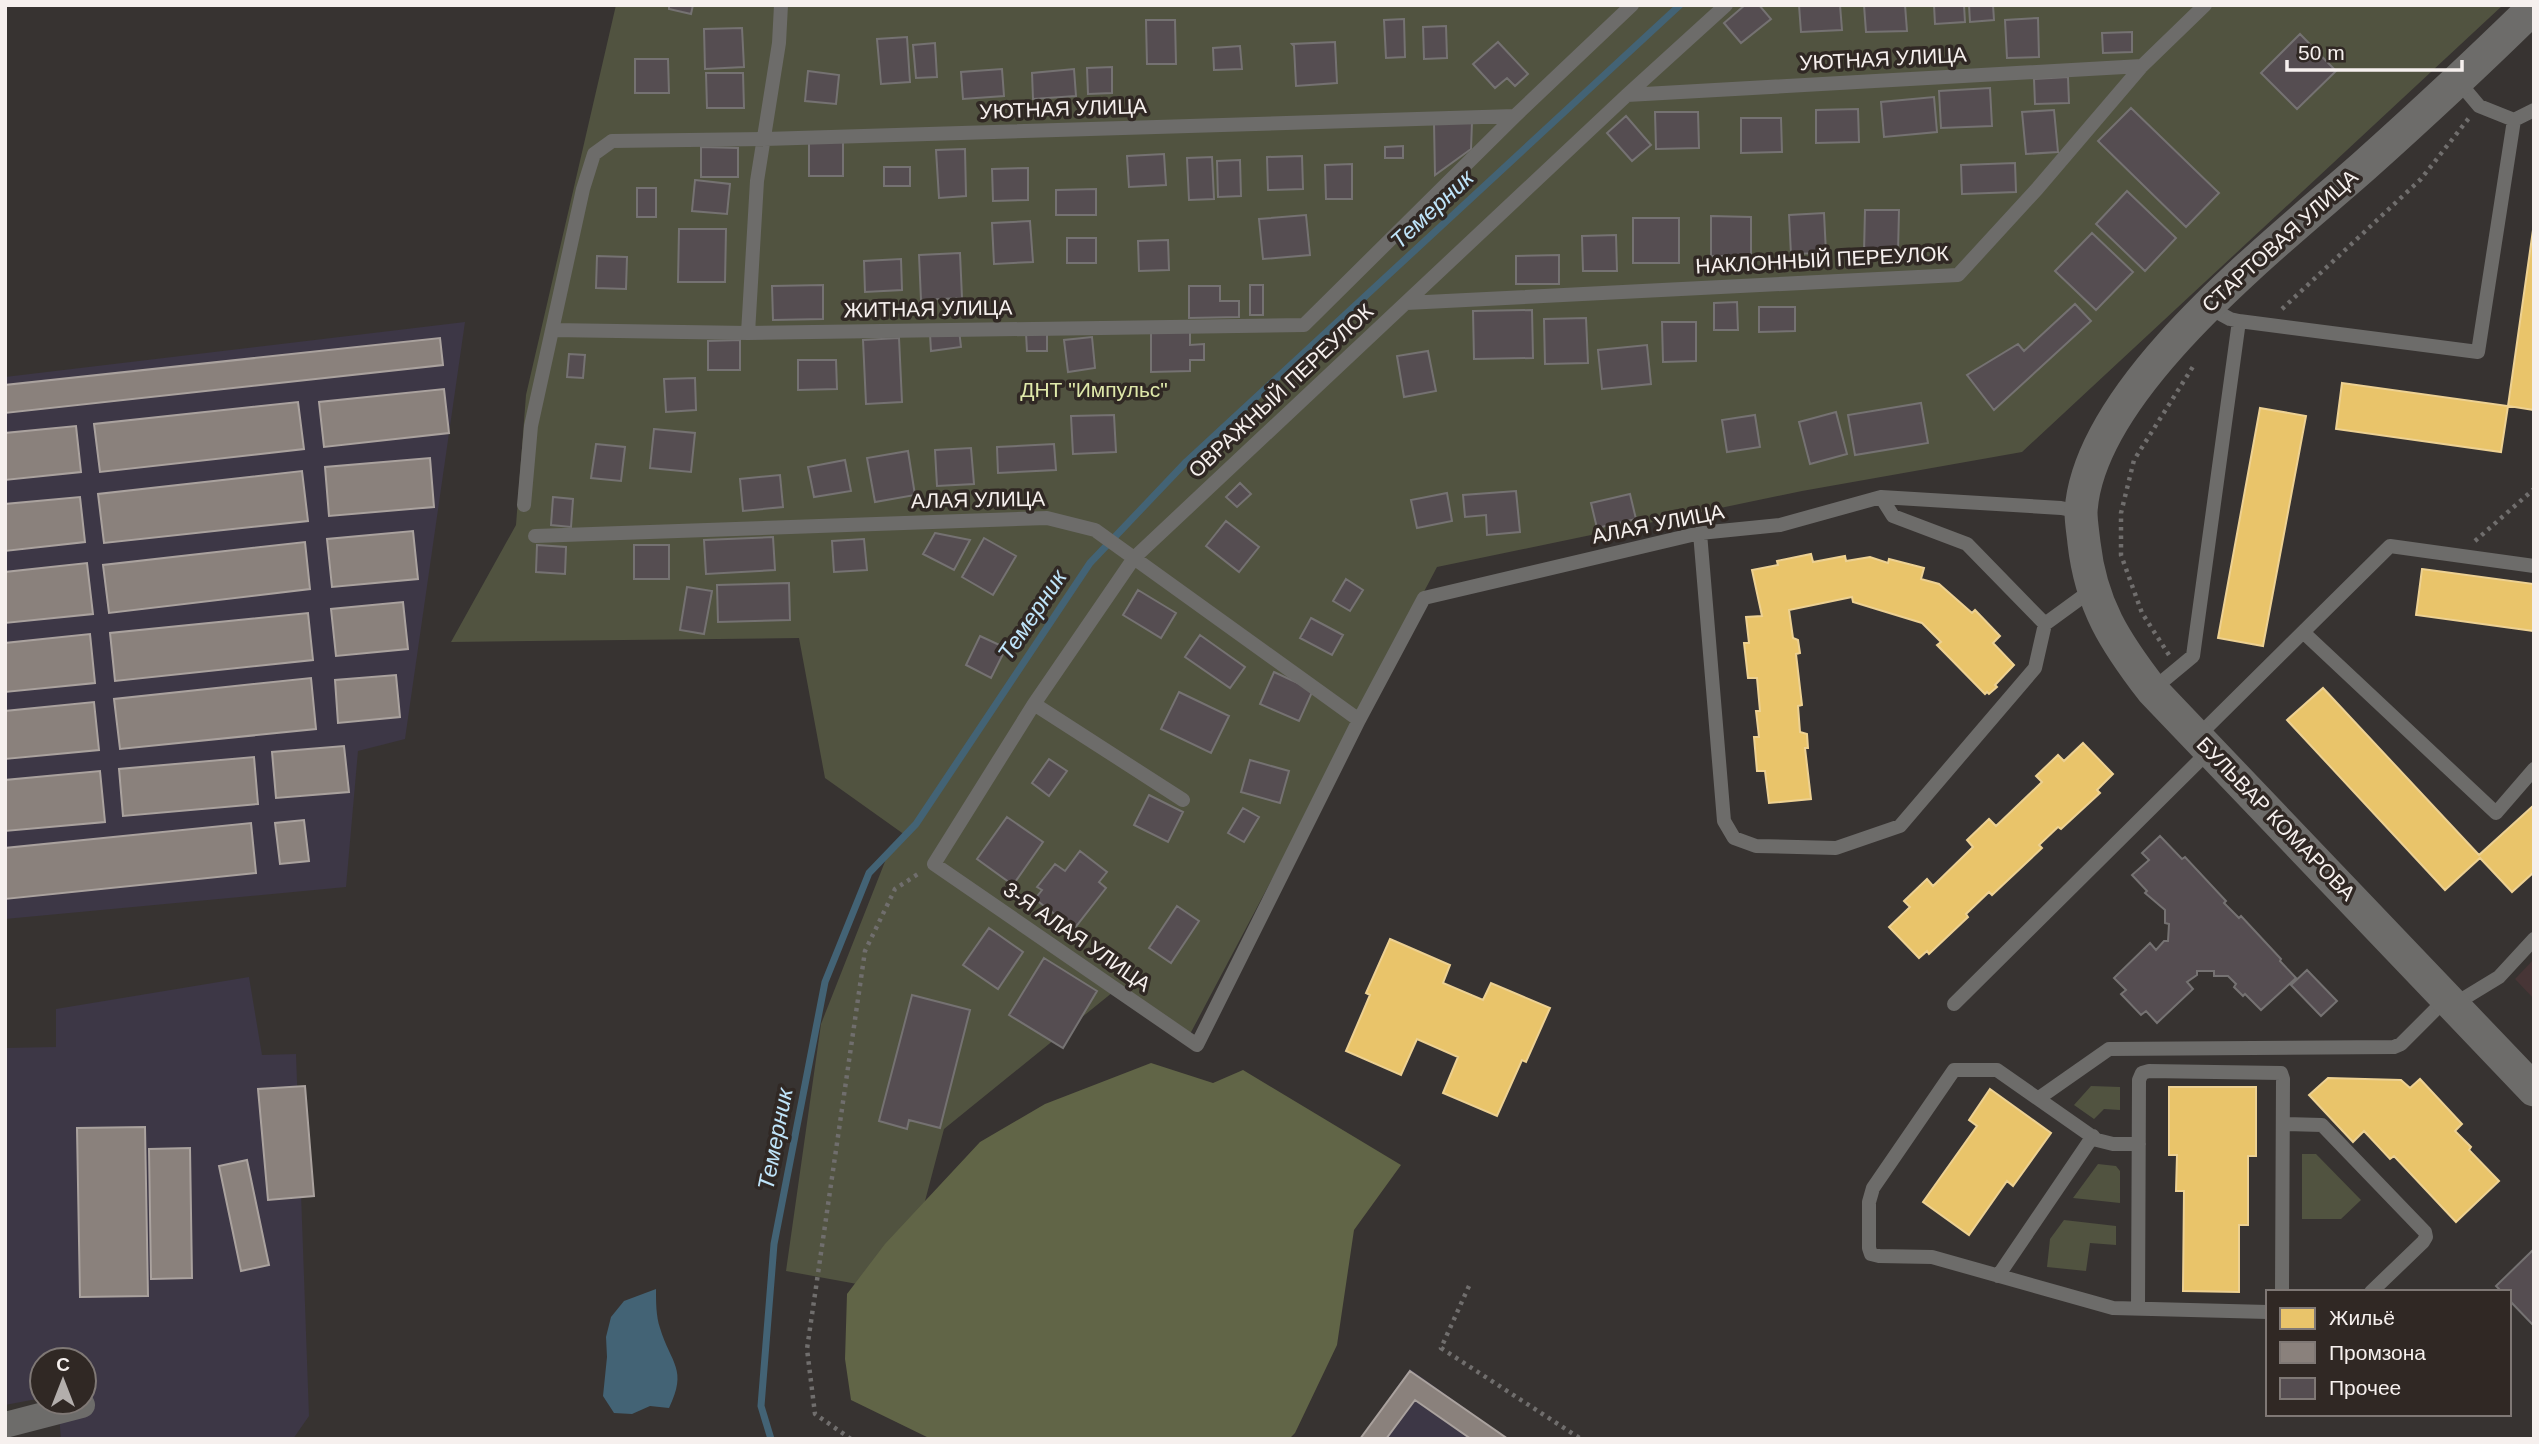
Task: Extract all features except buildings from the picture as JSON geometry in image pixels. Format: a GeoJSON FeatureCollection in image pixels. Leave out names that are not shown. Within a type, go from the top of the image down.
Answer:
{"type":"FeatureCollection","features":[{"type":"Feature","properties":{"kind":"street","name":"СТАРТОВАЯ УЛИЦА"},"geometry":{"type":"LineString","coordinates":[[2081,512],[2088,477],[2101,446],[2123,406],[2179,333],[2206,307],[2469,94],[2534,7]]}},
{"type":"Feature","properties":{"kind":"street","name":"БУЛЬВАР КОМАРОВА"},"geometry":{"type":"LineString","coordinates":[[2081,512],[2087,568],[2101,612],[2121,650],[2152,690],[2534,1090]]}},
{"type":"Feature","properties":{"kind":"street"},"geometry":{"type":"LineString","coordinates":[[5,1425],[40,1416]]}},
{"type":"Feature","properties":{"kind":"lane"},"geometry":{"type":"LineString","coordinates":[[748,333],[757,181],[779,43],[781,5]]}},
{"type":"Feature","properties":{"kind":"lane","name":"ОВРАЖНЫЙ ПЕРЕУЛОК"},"geometry":{"type":"LineString","coordinates":[[1304,325],[1632,5]]}},
{"type":"Feature","properties":{"kind":"lane","name":"ОВРАЖНЫЙ ПЕРЕУЛОК"},"geometry":{"type":"LineString","coordinates":[[934,864],[1034,704],[1133,558],[1726,5]]}},
{"type":"Feature","properties":{"kind":"lane","name":"НАКЛОННЫЙ ПЕРЕУЛОК"},"geometry":{"type":"LineString","coordinates":[[1406,303],[1958,275],[2037,189],[2142,66],[2205,5]]}},
{"type":"Feature","properties":{"kind":"lane","name":"УЮТНАЯ УЛИЦА"},"geometry":{"type":"LineString","coordinates":[[1627,95],[2142,66]]}},
{"type":"Feature","properties":{"kind":"lane"},"geometry":{"type":"LineString","coordinates":[[2469,94],[2514,120]]}},
{"type":"Feature","properties":{"kind":"lane"},"geometry":{"type":"LineString","coordinates":[[2514,120],[2534,110]]}},
{"type":"Feature","properties":{"kind":"lane","name":"УЮТНАЯ УЛИЦА"},"geometry":{"type":"LineString","coordinates":[[552,330],[583,189],[594,154],[612,141],[765,139],[1516,116]]}},
{"type":"Feature","properties":{"kind":"lane"},"geometry":{"type":"LineString","coordinates":[[2206,307],[2239,321],[2478,352],[2514,120]]}},
{"type":"Feature","properties":{"kind":"lane"},"geometry":{"type":"LineString","coordinates":[[2152,690],[2193,656],[2239,321]]}},
{"type":"Feature","properties":{"kind":"lane","name":"ЖИТНАЯ УЛИЦА"},"geometry":{"type":"LineString","coordinates":[[552,330],[748,333],[1304,325]]}},
{"type":"Feature","properties":{"kind":"lane"},"geometry":{"type":"LineString","coordinates":[[524,505],[531,426],[552,330]]}},
{"type":"Feature","properties":{"kind":"lane"},"geometry":{"type":"LineString","coordinates":[[1881,497],[1893,516],[1967,544],[2046,624]]}},
{"type":"Feature","properties":{"kind":"lane","name":"АЛАЯ УЛИЦА"},"geometry":{"type":"LineString","coordinates":[[1197,1045],[1359,720],[1424,598],[1700,533],[1780,525],[1881,497],[2061,508],[2081,512]]}},
{"type":"Feature","properties":{"kind":"lane","name":"АЛАЯ УЛИЦА"},"geometry":{"type":"LineString","coordinates":[[535,536],[1047,517],[1095,530],[1359,720]]}},
{"type":"Feature","properties":{"kind":"lane"},"geometry":{"type":"LineString","coordinates":[[1700,533],[1724,821],[1734,838],[1756,846],[1836,848],[1900,826],[2035,668],[2046,624],[2093,589]]}},
{"type":"Feature","properties":{"kind":"lane"},"geometry":{"type":"LineString","coordinates":[[1954,1004],[2204,743],[2303,632],[2390,546],[2534,566]]}},
{"type":"Feature","properties":{"kind":"lane"},"geometry":{"type":"LineString","coordinates":[[2303,632],[2496,813],[2534,769]]}},
{"type":"Feature","properties":{"kind":"lane"},"geometry":{"type":"LineString","coordinates":[[1034,704],[1182,800]]}},
{"type":"Feature","properties":{"kind":"lane","name":"3-Я АЛАЯ УЛИЦА"},"geometry":{"type":"LineString","coordinates":[[934,864],[1197,1045]]}},
{"type":"Feature","properties":{"kind":"lane"},"geometry":{"type":"LineString","coordinates":[[2039,1098],[2109,1049],[2394,1047],[2450,1002],[2499,976],[2534,939]]}},
{"type":"Feature","properties":{"kind":"lane"},"geometry":{"type":"LineString","coordinates":[[2139,1144],[2104,1142],[1997,1070],[1954,1070],[1870,1194],[1871,1254],[1932,1257],[2112,1308],[2266,1312]]}},
{"type":"Feature","properties":{"kind":"lane"},"geometry":{"type":"LineString","coordinates":[[2138,1309],[2139,1080],[2142,1073],[2149,1071],[2281,1073],[2282,1290]]}},
{"type":"Feature","properties":{"kind":"lane"},"geometry":{"type":"LineString","coordinates":[[2283,1124],[2322,1125],[2424,1231],[2426,1237],[2423,1242],[2373,1290]]}},
{"type":"Feature","properties":{"kind":"lane"},"geometry":{"type":"LineString","coordinates":[[1998,1276],[2093,1136]]}},
{"type":"Feature","properties":{"kind":"path"},"geometry":{"type":"LineString","coordinates":[[2266,324],[2421,179],[2469,94]]}},
{"type":"Feature","properties":{"kind":"path"},"geometry":{"type":"LineString","coordinates":[[2178,668],[2142,613],[2121,555],[2121,513],[2134,460],[2194,365]]}},
{"type":"Feature","properties":{"kind":"path"},"geometry":{"type":"LineString","coordinates":[[2458,555],[2534,489]]}},
{"type":"Feature","properties":{"kind":"path"},"geometry":{"type":"LineString","coordinates":[[851,1439],[815,1414],[807,1349],[865,951],[895,888],[934,864]]}},
{"type":"Feature","properties":{"kind":"path"},"geometry":{"type":"LineString","coordinates":[[1469,1286],[1440,1348],[1581,1439]]}},
{"type":"Feature","properties":{"kind":"shaded area"},"geometry":{"type":"Polygon","coordinates":[[[465,322],[405,739],[358,751],[346,887],[5,919],[5,377],[465,322]]]}},
{"type":"Feature","properties":{"kind":"shaded area"},"geometry":{"type":"Polygon","coordinates":[[[2534,959],[2534,999],[2515,979],[2534,959]]]}},
{"type":"Feature","properties":{"kind":"shaded area"},"geometry":{"type":"Polygon","coordinates":[[[249,977],[262,1055],[296,1054],[309,1416],[293,1439],[61,1439],[59,1416],[98,1416],[98,1346],[28,1346],[28,1401],[5,1405],[5,1048],[56,1047],[56,1009],[249,977]]]}},
{"type":"Feature","properties":{"kind":"shaded area"},"geometry":{"type":"Polygon","coordinates":[[[1410,1369],[1508,1439],[1360,1439],[1410,1369]]]}},
{"type":"Feature","properties":{"kind":"green space","name":"ДНТ \"Импульс\""},"geometry":{"type":"Polygon","coordinates":[[[616,5],[2503,5],[2022,452],[1802,491],[1437,567],[1189,1036],[1118,988],[944,1129],[901,1292],[786,1271],[821,1024],[886,859],[905,835],[825,778],[799,638],[451,642],[516,525],[526,395],[616,5]]]}},
{"type":"Feature","properties":{"kind":"green space"},"geometry":{"type":"Polygon","coordinates":[[[1151,1063],[1213,1083],[1243,1070],[1401,1165],[1354,1230],[1337,1345],[1295,1433],[1289,1439],[931,1439],[851,1400],[845,1359],[847,1294],[885,1244],[980,1142],[1045,1104],[1151,1063]]]}},
{"type":"Feature","properties":{"kind":"green space"},"geometry":{"type":"Polygon","coordinates":[[[2091,1086],[2120,1087],[2120,1110],[2104,1109],[2094,1119],[2074,1105],[2091,1086]]]}},
{"type":"Feature","properties":{"kind":"green space"},"geometry":{"type":"Polygon","coordinates":[[[2302,1154],[2316,1154],[2361,1200],[2341,1219],[2302,1219],[2302,1154]]]}},
{"type":"Feature","properties":{"kind":"green space"},"geometry":{"type":"Polygon","coordinates":[[[2098,1164],[2116,1166],[2120,1171],[2120,1203],[2073,1198],[2098,1164]]]}},
{"type":"Feature","properties":{"kind":"green space"},"geometry":{"type":"Polygon","coordinates":[[[2064,1220],[2116,1226],[2116,1245],[2090,1243],[2086,1271],[2047,1267],[2050,1239],[2064,1220]]]}},
{"type":"Feature","properties":{"kind":"water"},"geometry":{"type":"Polygon","coordinates":[[[656,1289],[659,1323],[676,1367],[675,1395],[669,1408],[650,1406],[632,1414],[614,1413],[603,1396],[606,1337],[611,1317],[624,1301],[656,1289]]]}},
{"type":"Feature","properties":{"kind":"waterway","name":"Темерник"},"geometry":{"type":"LineString","coordinates":[[771,1439],[761,1406],[774,1244],[825,982],[869,873],[916,824],[1090,563],[1186,462],[1680,5]]}}]}
